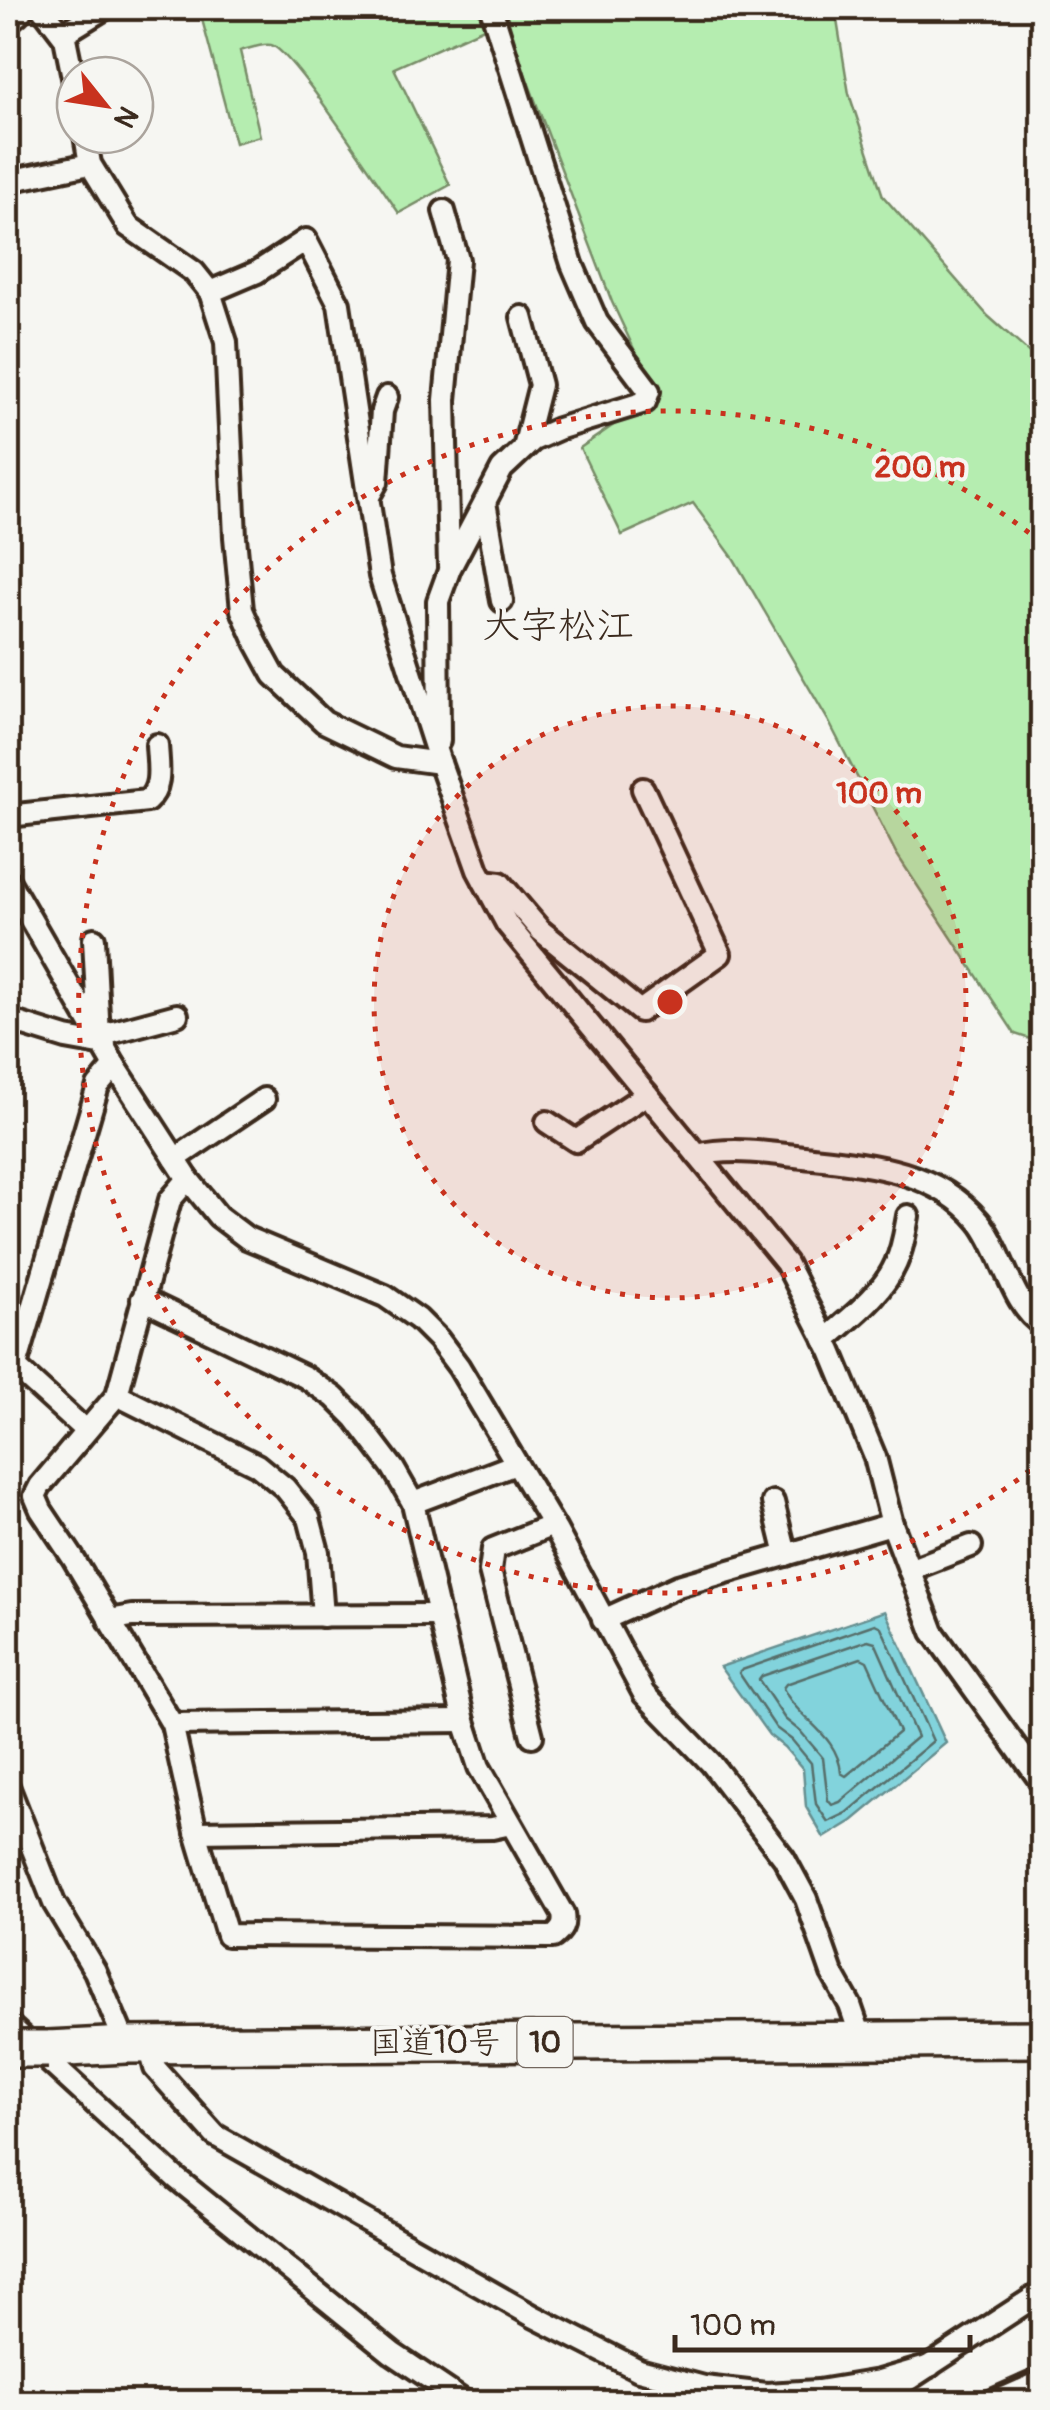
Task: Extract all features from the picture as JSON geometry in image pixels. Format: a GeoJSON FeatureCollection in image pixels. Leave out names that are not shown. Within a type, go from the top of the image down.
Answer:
{"type":"FeatureCollection","features":[{"type":"Feature","properties":{"kind":"highway"},"geometry":{"type":"LineString","coordinates":[[8,14],[14,8]]}},
{"type":"Feature","properties":{"kind":"highway","name":"国道10号"},"geometry":{"type":"LineString","coordinates":[[8,2049],[1042,2038]]}},
{"type":"Feature","properties":{"kind":"street"},"geometry":{"type":"LineString","coordinates":[[42,8],[63,34],[68,55]]}},
{"type":"Feature","properties":{"kind":"street"},"geometry":{"type":"LineString","coordinates":[[63,34],[105,8]]}},
{"type":"Feature","properties":{"kind":"street"},"geometry":{"type":"LineString","coordinates":[[440,763],[438,601],[450,568],[502,469],[533,440],[645,402],[649,391],[596,322],[572,264],[491,8]]}},
{"type":"Feature","properties":{"kind":"street"},"geometry":{"type":"LineString","coordinates":[[88,155],[128,226],[194,272],[210,292],[226,342],[242,610],[274,675],[324,722],[396,757],[440,763]]}},
{"type":"Feature","properties":{"kind":"street"},"geometry":{"type":"LineString","coordinates":[[8,181],[90,164]]}},
{"type":"Feature","properties":{"kind":"street"},"geometry":{"type":"LineString","coordinates":[[444,211],[458,260],[446,400],[450,568]]}},
{"type":"Feature","properties":{"kind":"street"},"geometry":{"type":"LineString","coordinates":[[210,292],[257,272],[306,240],[340,304],[380,576],[440,763],[484,881],[507,924],[786,1263],[825,1340],[875,1457],[892,1524],[933,1632],[1042,1783]]}},
{"type":"Feature","properties":{"kind":"street"},"geometry":{"type":"LineString","coordinates":[[522,317],[540,384],[524,448]]}},
{"type":"Feature","properties":{"kind":"street"},"geometry":{"type":"LineString","coordinates":[[368,497],[377,482],[382,411],[387,398]]}},
{"type":"Feature","properties":{"kind":"street"},"geometry":{"type":"LineString","coordinates":[[484,502],[502,601]]}},
{"type":"Feature","properties":{"kind":"street"},"geometry":{"type":"LineString","coordinates":[[8,816],[146,801],[155,794],[159,774],[157,746]]}},
{"type":"Feature","properties":{"kind":"street"},"geometry":{"type":"LineString","coordinates":[[484,881],[500,883],[540,930],[640,1011],[720,954],[643,789]]}},
{"type":"Feature","properties":{"kind":"street"},"geometry":{"type":"LineString","coordinates":[[8,880],[115,1066],[188,1180],[218,1216],[247,1238],[384,1296],[418,1319],[459,1367],[553,1525],[644,1694],[711,1763],[784,1858],[806,1899],[832,1973],[862,2040]]}},
{"type":"Feature","properties":{"kind":"street"},"geometry":{"type":"LineString","coordinates":[[94,939],[102,1041]]}},
{"type":"Feature","properties":{"kind":"street"},"geometry":{"type":"LineString","coordinates":[[9,1027],[102,1041],[177,1014]]}},
{"type":"Feature","properties":{"kind":"street"},"geometry":{"type":"LineString","coordinates":[[86,1431],[12,1363],[98,1086],[115,1066]]}},
{"type":"Feature","properties":{"kind":"street"},"geometry":{"type":"LineString","coordinates":[[547,1122],[576,1140],[646,1094]]}},
{"type":"Feature","properties":{"kind":"street"},"geometry":{"type":"LineString","coordinates":[[175,1160],[264,1099]]}},
{"type":"Feature","properties":{"kind":"street"},"geometry":{"type":"LineString","coordinates":[[697,1155],[723,1149],[768,1153],[877,1166],[913,1176],[950,1195],[980,1222],[1023,1307],[1042,1324]]}},
{"type":"Feature","properties":{"kind":"street"},"geometry":{"type":"LineString","coordinates":[[142,1299],[305,1377],[355,1418],[382,1454],[414,1503],[464,1721],[480,1767],[564,1914],[561,1931],[553,1936],[227,1936],[196,1832],[172,1724],[34,1496],[116,1395],[142,1299],[170,1200],[188,1180]]}},
{"type":"Feature","properties":{"kind":"street"},"geometry":{"type":"LineString","coordinates":[[825,1340],[886,1282],[902,1250],[908,1216]]}},
{"type":"Feature","properties":{"kind":"street"},"geometry":{"type":"LineString","coordinates":[[116,1395],[256,1465],[286,1488],[309,1518],[318,1552],[323,1616]]}},
{"type":"Feature","properties":{"kind":"street"},"geometry":{"type":"LineString","coordinates":[[414,1503],[516,1464]]}},
{"type":"Feature","properties":{"kind":"street"},"geometry":{"type":"LineString","coordinates":[[773,1502],[786,1555]]}},
{"type":"Feature","properties":{"kind":"street"},"geometry":{"type":"LineString","coordinates":[[603,1620],[678,1586],[892,1524]]}},
{"type":"Feature","properties":{"kind":"street"},"geometry":{"type":"LineString","coordinates":[[532,1736],[490,1571],[493,1550],[553,1525]]}},
{"type":"Feature","properties":{"kind":"street"},"geometry":{"type":"LineString","coordinates":[[909,1570],[971,1546]]}},
{"type":"Feature","properties":{"kind":"street"},"geometry":{"type":"LineString","coordinates":[[109,1620],[132,1616],[439,1615]]}},
{"type":"Feature","properties":{"kind":"street"},"geometry":{"type":"LineString","coordinates":[[172,1724],[464,1721]]}},
{"type":"Feature","properties":{"kind":"street"},"geometry":{"type":"LineString","coordinates":[[8,1786],[54,1903],[137,2045],[215,2135],[533,2316],[640,2370],[704,2387],[766,2394],[818,2392],[879,2381],[930,2366]]}},
{"type":"Feature","properties":{"kind":"street"},"geometry":{"type":"LineString","coordinates":[[196,1832],[492,1828],[511,1824]]}},
{"type":"Feature","properties":{"kind":"street"},"geometry":{"type":"LineString","coordinates":[[8,2024],[176,2178],[392,2353],[464,2402]]}},
{"type":"Feature","properties":{"kind":"street"},"geometry":{"type":"LineString","coordinates":[[874,2402],[1042,2292]]}},
{"type":"Feature","properties":{"kind":"green space"},"geometry":{"type":"Polygon","coordinates":[[[199,8],[835,8],[849,94],[883,196],[988,316],[1042,369],[1042,1043],[1015,1034],[896,853],[828,720],[734,559],[693,503],[622,535],[580,448],[656,396],[612,302],[504,19],[394,68],[450,185],[399,213],[316,93],[282,52],[271,45],[240,51],[260,136],[235,143],[199,8]]]}},
{"type":"Feature","properties":{"kind":"water"},"geometry":{"type":"Polygon","coordinates":[[[885,1611],[946,1743],[852,1821],[824,1838],[806,1807],[803,1769],[769,1735],[720,1667],[885,1611]]]}},
{"type":"Feature","properties":{"kind":"railway"},"geometry":{"type":"LineString","coordinates":[[963,2402],[1042,2367]]}},
{"type":"Feature","properties":{"kind":"district","name":"大字松江"},"geometry":{"type":"Point","coordinates":[558,626]}}]}
